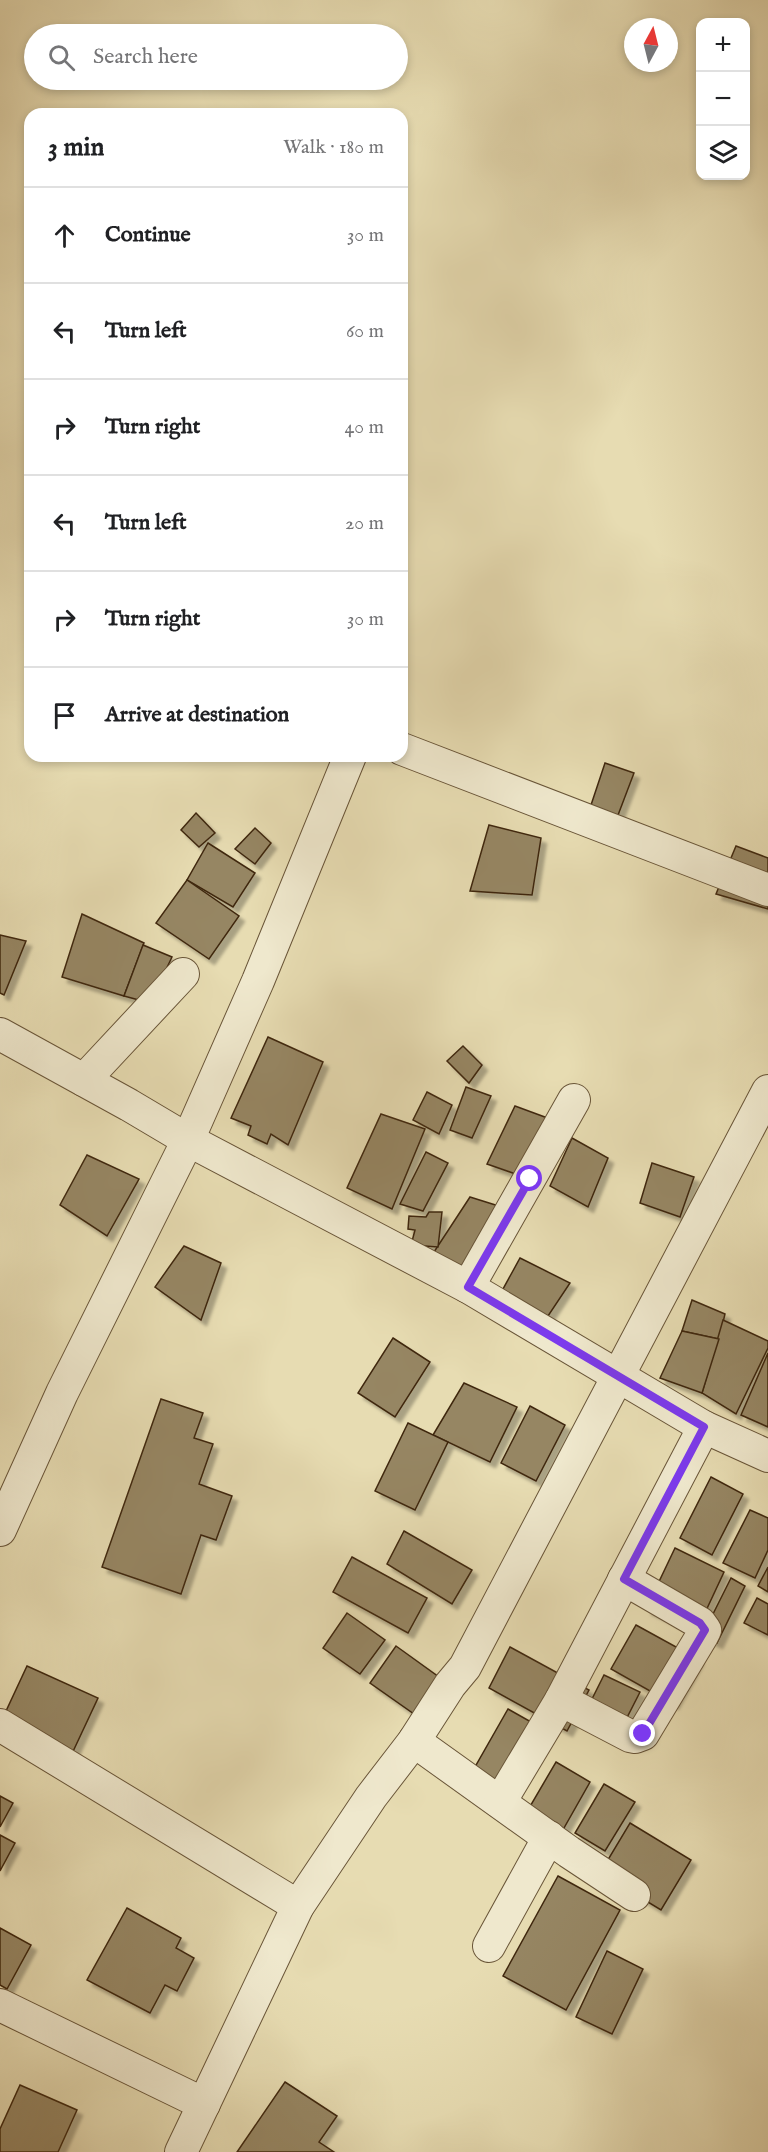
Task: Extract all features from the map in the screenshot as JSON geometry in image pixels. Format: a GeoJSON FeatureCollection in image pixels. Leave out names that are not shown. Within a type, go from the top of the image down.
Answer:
{"type":"FeatureCollection","features":[{"type":"Feature","properties":{"kind":"street"},"geometry":{"type":"LineString","coordinates":[[408,751],[768,890]]}},
{"type":"Feature","properties":{"kind":"street"},"geometry":{"type":"LineString","coordinates":[[0,1530],[62,1393],[188,1140],[262,970],[348,762]]}},
{"type":"Feature","properties":{"kind":"street"},"geometry":{"type":"LineString","coordinates":[[84,1080],[183,974]]}},
{"type":"Feature","properties":{"kind":"street"},"geometry":{"type":"LineString","coordinates":[[0,1034],[188,1140],[468,1287],[704,1427],[768,1456]]}},
{"type":"Feature","properties":{"kind":"street"},"geometry":{"type":"LineString","coordinates":[[181,2152],[298,1906],[371,1797],[414,1741],[450,1685],[465,1667],[768,1091]]}},
{"type":"Feature","properties":{"kind":"street"},"geometry":{"type":"LineString","coordinates":[[468,1287],[574,1100]]}},
{"type":"Feature","properties":{"kind":"street"},"geometry":{"type":"LineString","coordinates":[[500,1802],[561,1700],[704,1427]]}},
{"type":"Feature","properties":{"kind":"street"},"geometry":{"type":"LineString","coordinates":[[561,1700],[630,1736],[639,1736],[643,1734],[702,1636],[705,1630],[700,1623],[624,1579]]}},
{"type":"Feature","properties":{"kind":"street"},"geometry":{"type":"LineString","coordinates":[[0,1725],[298,1906]]}},
{"type":"Feature","properties":{"kind":"street"},"geometry":{"type":"LineString","coordinates":[[414,1741],[634,1895]]}},
{"type":"Feature","properties":{"kind":"street"},"geometry":{"type":"LineString","coordinates":[[489,1946],[549,1837]]}},
{"type":"Feature","properties":{"kind":"street"},"geometry":{"type":"LineString","coordinates":[[0,2005],[204,2104]]}},
{"type":"Feature","properties":{"kind":"building"},"geometry":{"type":"Polygon","coordinates":[[[605,763],[634,773],[615,823],[588,814],[605,763]]]}},
{"type":"Feature","properties":{"kind":"building"},"geometry":{"type":"Polygon","coordinates":[[[196,813],[215,833],[199,847],[181,830],[196,813]]]}},
{"type":"Feature","properties":{"kind":"building"},"geometry":{"type":"Polygon","coordinates":[[[489,825],[541,838],[532,895],[470,891],[489,825]]]}},
{"type":"Feature","properties":{"kind":"building"},"geometry":{"type":"Polygon","coordinates":[[[255,828],[271,843],[255,864],[235,849],[255,828]]]}},
{"type":"Feature","properties":{"kind":"building"},"geometry":{"type":"Polygon","coordinates":[[[208,843],[255,873],[233,907],[187,880],[208,843]]]}},
{"type":"Feature","properties":{"kind":"building"},"geometry":{"type":"Polygon","coordinates":[[[736,846],[768,858],[768,909],[716,894],[736,846]]]}},
{"type":"Feature","properties":{"kind":"building"},"geometry":{"type":"Polygon","coordinates":[[[187,880],[239,916],[209,959],[156,923],[187,880]]]}},
{"type":"Feature","properties":{"kind":"building"},"geometry":{"type":"Polygon","coordinates":[[[82,914],[144,943],[124,996],[62,977],[82,914]]]}},
{"type":"Feature","properties":{"kind":"building"},"geometry":{"type":"Polygon","coordinates":[[[0,935],[26,941],[4,995],[0,993],[0,935]]]}},
{"type":"Feature","properties":{"kind":"building"},"geometry":{"type":"Polygon","coordinates":[[[143,945],[172,957],[150,1003],[124,996],[143,945]]]}},
{"type":"Feature","properties":{"kind":"building"},"geometry":{"type":"Polygon","coordinates":[[[268,1037],[323,1062],[288,1145],[271,1134],[267,1144],[248,1135],[251,1126],[231,1118],[268,1037]]]}},
{"type":"Feature","properties":{"kind":"building"},"geometry":{"type":"Polygon","coordinates":[[[463,1046],[482,1065],[469,1083],[447,1061],[463,1046]]]}},
{"type":"Feature","properties":{"kind":"building"},"geometry":{"type":"Polygon","coordinates":[[[466,1087],[491,1096],[472,1138],[450,1130],[466,1087]]]}},
{"type":"Feature","properties":{"kind":"building"},"geometry":{"type":"Polygon","coordinates":[[[427,1092],[452,1105],[439,1134],[413,1120],[427,1092]]]}},
{"type":"Feature","properties":{"kind":"building"},"geometry":{"type":"Polygon","coordinates":[[[515,1106],[561,1123],[530,1179],[487,1164],[515,1106]]]}},
{"type":"Feature","properties":{"kind":"building"},"geometry":{"type":"Polygon","coordinates":[[[381,1114],[425,1129],[392,1209],[347,1188],[381,1114]]]}},
{"type":"Feature","properties":{"kind":"building"},"geometry":{"type":"Polygon","coordinates":[[[572,1138],[608,1158],[588,1207],[550,1186],[572,1138]]]}},
{"type":"Feature","properties":{"kind":"building"},"geometry":{"type":"Polygon","coordinates":[[[426,1152],[448,1163],[423,1211],[400,1204],[426,1152]]]}},
{"type":"Feature","properties":{"kind":"building"},"geometry":{"type":"Polygon","coordinates":[[[87,1155],[139,1179],[107,1236],[60,1205],[87,1155]]]}},
{"type":"Feature","properties":{"kind":"building"},"geometry":{"type":"Polygon","coordinates":[[[652,1163],[694,1177],[680,1217],[640,1203],[652,1163]]]}},
{"type":"Feature","properties":{"kind":"building"},"geometry":{"type":"Polygon","coordinates":[[[470,1197],[505,1208],[468,1274],[432,1255],[470,1197]]]}},
{"type":"Feature","properties":{"kind":"building"},"geometry":{"type":"Polygon","coordinates":[[[429,1212],[442,1212],[438,1247],[411,1245],[415,1230],[408,1229],[409,1216],[426,1217],[429,1212]]]}},
{"type":"Feature","properties":{"kind":"building"},"geometry":{"type":"Polygon","coordinates":[[[184,1246],[221,1263],[201,1320],[155,1287],[184,1246]]]}},
{"type":"Feature","properties":{"kind":"building"},"geometry":{"type":"Polygon","coordinates":[[[520,1258],[570,1283],[542,1325],[497,1300],[520,1258]]]}},
{"type":"Feature","properties":{"kind":"building"},"geometry":{"type":"Polygon","coordinates":[[[692,1300],[725,1314],[719,1339],[682,1331],[692,1300]]]}},
{"type":"Feature","properties":{"kind":"building"},"geometry":{"type":"Polygon","coordinates":[[[723,1320],[768,1341],[768,1348],[736,1414],[702,1393],[723,1320]]]}},
{"type":"Feature","properties":{"kind":"building"},"geometry":{"type":"Polygon","coordinates":[[[682,1331],[719,1339],[702,1393],[660,1378],[682,1331]]]}},
{"type":"Feature","properties":{"kind":"building"},"geometry":{"type":"Polygon","coordinates":[[[393,1338],[430,1362],[395,1417],[358,1393],[393,1338]]]}},
{"type":"Feature","properties":{"kind":"building"},"geometry":{"type":"Polygon","coordinates":[[[768,1353],[768,1427],[741,1415],[768,1353]]]}},
{"type":"Feature","properties":{"kind":"building"},"geometry":{"type":"Polygon","coordinates":[[[464,1383],[517,1407],[490,1462],[433,1435],[464,1383]]]}},
{"type":"Feature","properties":{"kind":"building"},"geometry":{"type":"Polygon","coordinates":[[[161,1399],[203,1413],[194,1438],[213,1444],[199,1484],[232,1496],[216,1540],[201,1535],[181,1594],[102,1567],[161,1399]]]}},
{"type":"Feature","properties":{"kind":"building"},"geometry":{"type":"Polygon","coordinates":[[[530,1406],[565,1425],[536,1481],[501,1463],[530,1406]]]}},
{"type":"Feature","properties":{"kind":"building"},"geometry":{"type":"Polygon","coordinates":[[[408,1423],[448,1442],[415,1510],[375,1491],[408,1423]]]}},
{"type":"Feature","properties":{"kind":"building"},"geometry":{"type":"Polygon","coordinates":[[[711,1477],[743,1494],[712,1555],[680,1538],[711,1477]]]}},
{"type":"Feature","properties":{"kind":"building"},"geometry":{"type":"Polygon","coordinates":[[[750,1510],[768,1518],[768,1550],[755,1578],[723,1563],[750,1510]]]}},
{"type":"Feature","properties":{"kind":"building"},"geometry":{"type":"Polygon","coordinates":[[[404,1531],[472,1570],[452,1604],[387,1564],[404,1531]]]}},
{"type":"Feature","properties":{"kind":"building"},"geometry":{"type":"Polygon","coordinates":[[[675,1548],[724,1572],[696,1632],[646,1609],[675,1548]]]}},
{"type":"Feature","properties":{"kind":"building"},"geometry":{"type":"Polygon","coordinates":[[[352,1557],[427,1598],[408,1633],[333,1592],[352,1557]]]}},
{"type":"Feature","properties":{"kind":"building"},"geometry":{"type":"Polygon","coordinates":[[[768,1567],[768,1592],[758,1586],[768,1567]]]}},
{"type":"Feature","properties":{"kind":"building"},"geometry":{"type":"Polygon","coordinates":[[[731,1578],[745,1586],[717,1643],[702,1636],[731,1578]]]}},
{"type":"Feature","properties":{"kind":"building"},"geometry":{"type":"Polygon","coordinates":[[[757,1598],[768,1604],[768,1635],[744,1623],[757,1598]]]}},
{"type":"Feature","properties":{"kind":"building"},"geometry":{"type":"Polygon","coordinates":[[[347,1613],[385,1640],[360,1674],[323,1648],[347,1613]]]}},
{"type":"Feature","properties":{"kind":"building"},"geometry":{"type":"Polygon","coordinates":[[[636,1625],[698,1659],[673,1704],[611,1669],[636,1625]]]}},
{"type":"Feature","properties":{"kind":"building"},"geometry":{"type":"Polygon","coordinates":[[[396,1646],[450,1685],[424,1721],[370,1683],[396,1646]]]}},
{"type":"Feature","properties":{"kind":"building"},"geometry":{"type":"Polygon","coordinates":[[[510,1647],[589,1690],[567,1731],[489,1688],[510,1647]]]}},
{"type":"Feature","properties":{"kind":"building"},"geometry":{"type":"Polygon","coordinates":[[[27,1666],[98,1698],[69,1760],[0,1724],[27,1666]]]}},
{"type":"Feature","properties":{"kind":"building"},"geometry":{"type":"Polygon","coordinates":[[[604,1675],[640,1692],[616,1739],[581,1721],[604,1675]]]}},
{"type":"Feature","properties":{"kind":"building"},"geometry":{"type":"Polygon","coordinates":[[[508,1709],[540,1727],[503,1792],[471,1774],[508,1709]]]}},
{"type":"Feature","properties":{"kind":"building"},"geometry":{"type":"Polygon","coordinates":[[[556,1762],[590,1782],[560,1835],[525,1815],[556,1762]]]}},
{"type":"Feature","properties":{"kind":"building"},"geometry":{"type":"Polygon","coordinates":[[[604,1784],[635,1802],[605,1851],[575,1833],[604,1784]]]}},
{"type":"Feature","properties":{"kind":"building"},"geometry":{"type":"Polygon","coordinates":[[[0,1796],[13,1803],[0,1827],[0,1796]]]}},
{"type":"Feature","properties":{"kind":"building"},"geometry":{"type":"Polygon","coordinates":[[[630,1823],[691,1860],[661,1910],[600,1873],[630,1823]]]}},
{"type":"Feature","properties":{"kind":"building"},"geometry":{"type":"Polygon","coordinates":[[[0,1835],[15,1843],[0,1871],[0,1835]]]}},
{"type":"Feature","properties":{"kind":"building"},"geometry":{"type":"Polygon","coordinates":[[[558,1876],[620,1910],[566,2010],[503,1976],[558,1876]]]}},
{"type":"Feature","properties":{"kind":"building"},"geometry":{"type":"Polygon","coordinates":[[[127,1908],[181,1938],[176,1948],[194,1958],[177,1991],[165,1985],[150,2013],[87,1980],[127,1908]]]}},
{"type":"Feature","properties":{"kind":"building"},"geometry":{"type":"Polygon","coordinates":[[[0,1928],[31,1945],[7,1989],[0,1985],[0,1928]]]}},
{"type":"Feature","properties":{"kind":"building"},"geometry":{"type":"Polygon","coordinates":[[[607,1951],[643,1969],[612,2034],[576,2017],[607,1951]]]}},
{"type":"Feature","properties":{"kind":"building"},"geometry":{"type":"Polygon","coordinates":[[[285,2082],[337,2116],[319,2142],[334,2152],[237,2152],[285,2082]]]}},
{"type":"Feature","properties":{"kind":"building"},"geometry":{"type":"Polygon","coordinates":[[[20,2085],[77,2110],[58,2152],[0,2152],[0,2129],[20,2085]]]}},
{"type":"Feature","properties":{"kind":"route"},"geometry":{"type":"LineString","coordinates":[[530,1179],[468,1287],[704,1427],[624,1579],[700,1623],[705,1630],[643,1734]]}}]}
